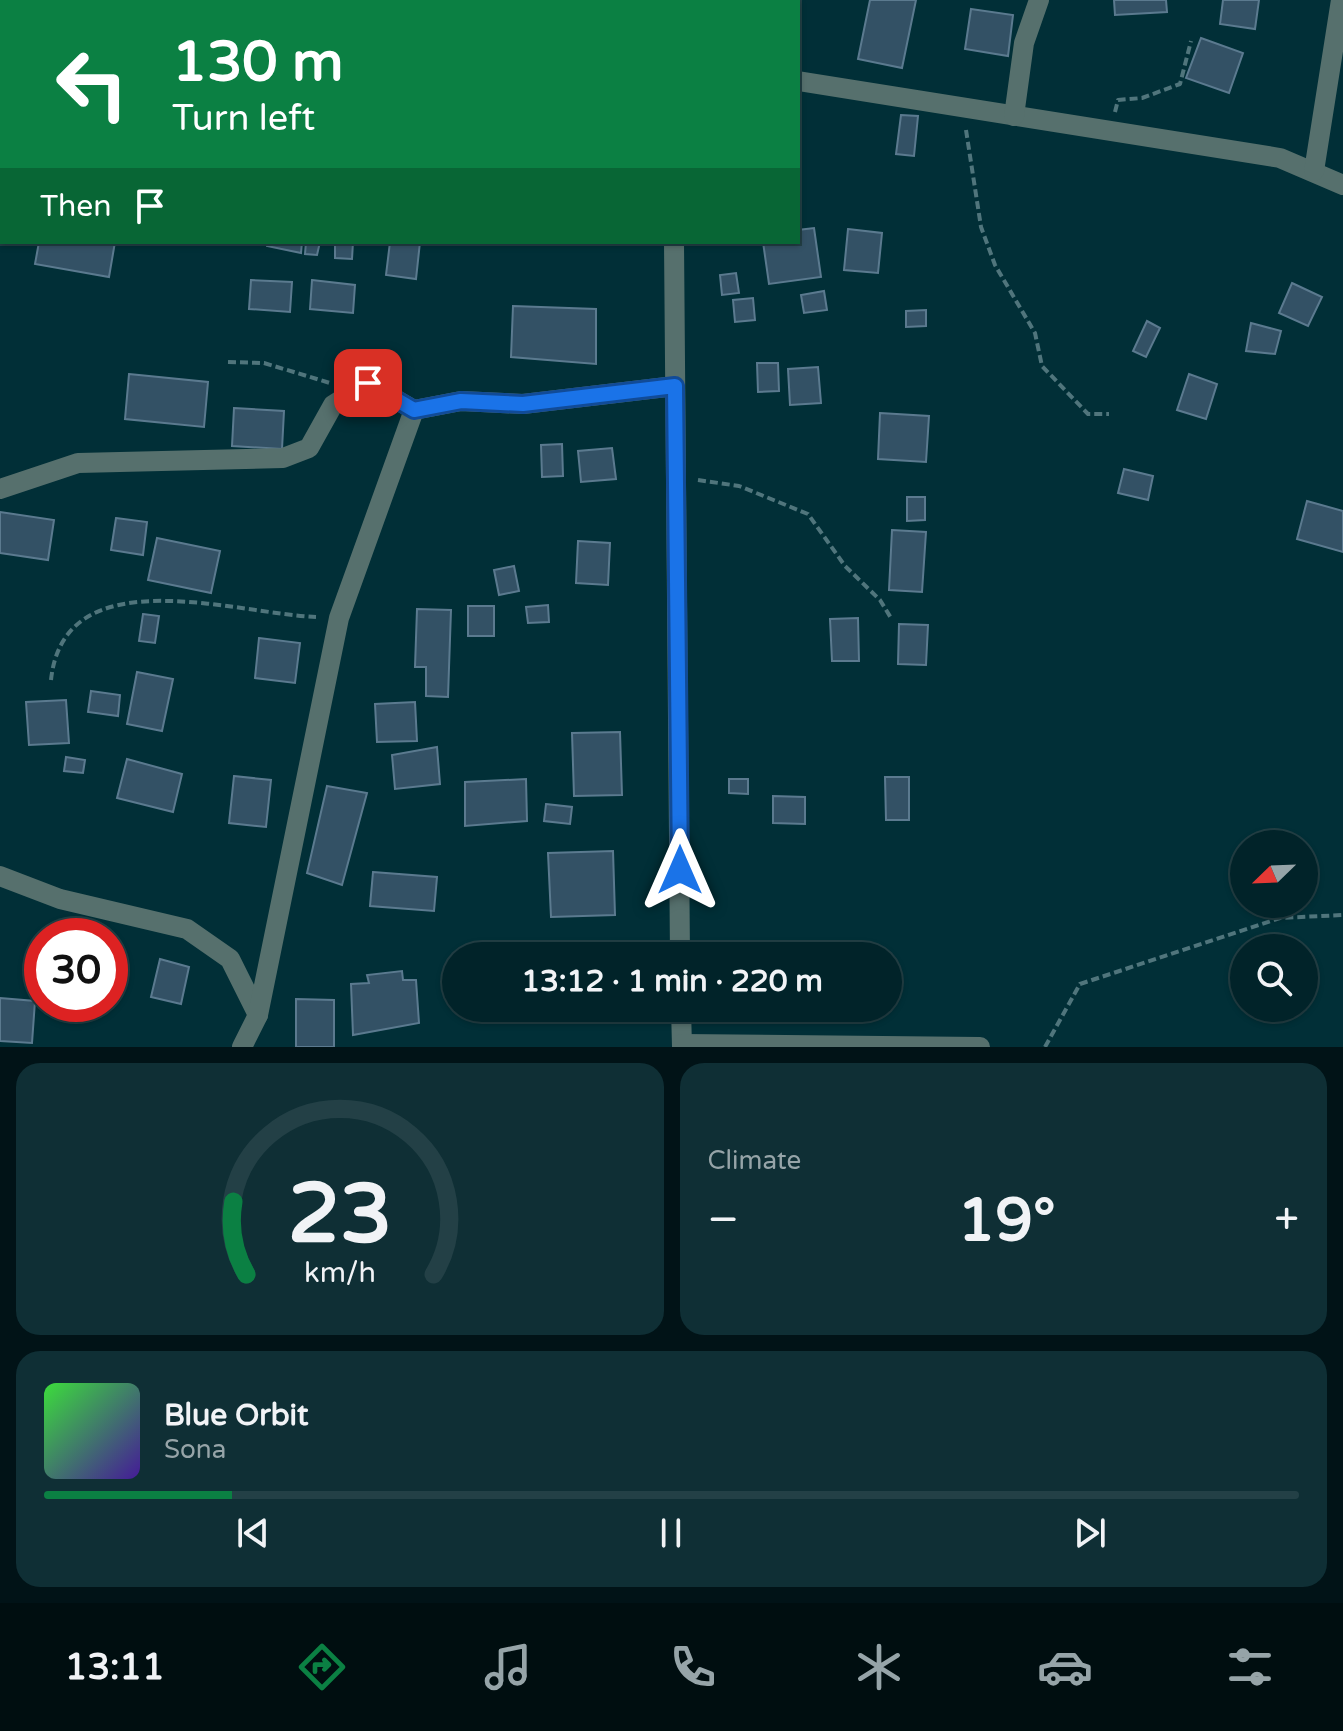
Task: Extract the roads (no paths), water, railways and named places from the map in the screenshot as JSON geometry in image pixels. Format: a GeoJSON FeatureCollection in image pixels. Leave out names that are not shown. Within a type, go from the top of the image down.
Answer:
{"type":"FeatureCollection","features":[{"type":"Feature","properties":{"kind":"street"},"geometry":{"type":"LineString","coordinates":[[1014,116],[1024,43],[1039,0]]}},
{"type":"Feature","properties":{"kind":"street"},"geometry":{"type":"LineString","coordinates":[[1314,171],[1341,0]]}},
{"type":"Feature","properties":{"kind":"street"},"geometry":{"type":"LineString","coordinates":[[800,81],[1280,158],[1343,185]]}},
{"type":"Feature","properties":{"kind":"street"},"geometry":{"type":"LineString","coordinates":[[674,244],[680,942]]}},
{"type":"Feature","properties":{"kind":"street"},"geometry":{"type":"LineString","coordinates":[[0,489],[78,463],[283,458],[309,448],[333,405],[368,383],[414,410],[461,401],[523,404],[675,386]]}},
{"type":"Feature","properties":{"kind":"street"},"geometry":{"type":"LineString","coordinates":[[242,1047],[258,1015],[339,618],[414,410]]}},
{"type":"Feature","properties":{"kind":"street"},"geometry":{"type":"LineString","coordinates":[[0,876],[60,899],[187,929],[230,959],[258,1015]]}},
{"type":"Feature","properties":{"kind":"street"},"geometry":{"type":"LineString","coordinates":[[681,1022],[682,1045],[980,1047]]}}]}
